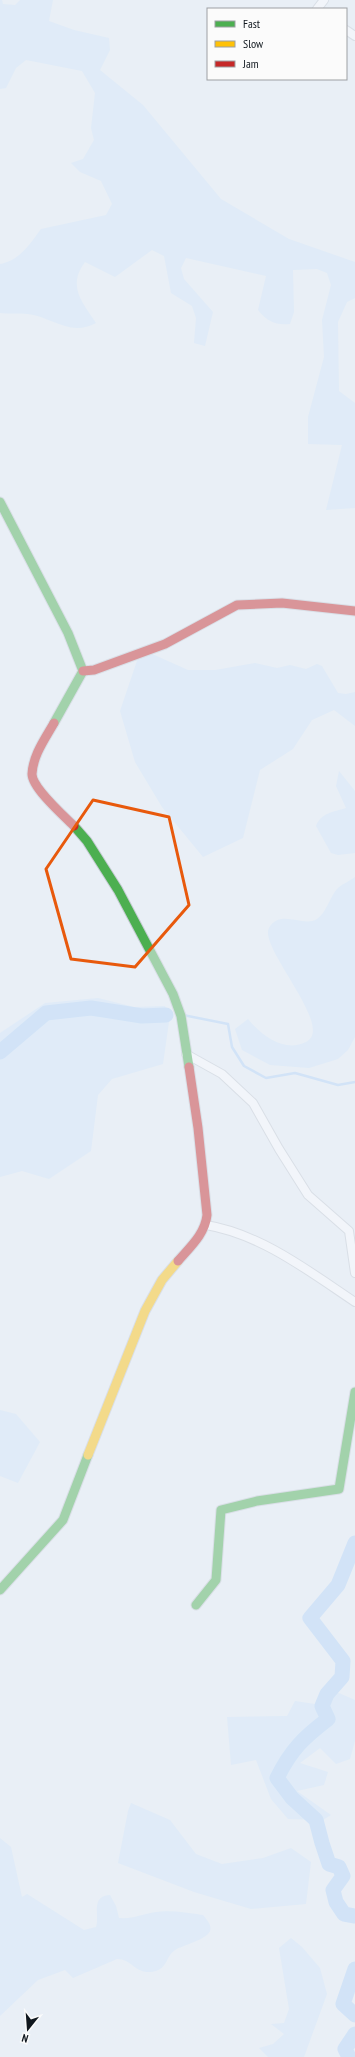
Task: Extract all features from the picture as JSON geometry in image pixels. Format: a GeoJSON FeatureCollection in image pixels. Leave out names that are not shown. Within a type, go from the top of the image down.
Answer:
{"type":"FeatureCollection","features":[{"type":"Feature","properties":{"kind":"street"},"geometry":{"type":"LineString","coordinates":[[0,502],[68,633],[83,671]]}},
{"type":"Feature","properties":{"kind":"street"},"geometry":{"type":"LineString","coordinates":[[83,671],[94,670],[166,644],[237,605],[251,603],[282,603],[355,611]]}},
{"type":"Feature","properties":{"kind":"street"},"geometry":{"type":"LineString","coordinates":[[0,1590],[63,1520],[145,1311],[162,1280],[202,1233],[206,1225],[198,1128],[181,1016],[173,994],[118,890],[87,840],[35,786],[32,775],[38,753],[83,671]]}},
{"type":"Feature","properties":{"kind":"street"},"geometry":{"type":"LineString","coordinates":[[186,1054],[222,1074],[253,1103],[279,1149],[308,1195],[349,1232],[355,1273]]}},
{"type":"Feature","properties":{"kind":"street"},"geometry":{"type":"LineString","coordinates":[[206,1225],[242,1234],[276,1251],[355,1302]]}},
{"type":"Feature","properties":{"kind":"street"},"geometry":{"type":"LineString","coordinates":[[196,1605],[216,1580],[221,1510],[257,1501],[339,1489],[355,1392]]}},
{"type":"Feature","properties":{"kind":"highlighted area"},"geometry":{"type":"Polygon","coordinates":[[[93,800],[169,817],[189,905],[135,967],[71,959],[46,869],[93,800]]]}},
{"type":"Feature","properties":{"kind":"shaded area"},"geometry":{"type":"Polygon","coordinates":[[[0,0],[2,0],[3,4],[15,5],[20,0],[53,0],[49,21],[74,30],[109,38],[110,50],[100,70],[143,105],[221,199],[289,239],[355,262],[355,298],[347,302],[338,322],[339,391],[355,403],[355,508],[326,510],[342,445],[308,444],[308,417],[324,357],[322,320],[331,285],[327,273],[317,269],[293,270],[294,312],[290,324],[280,324],[272,322],[258,310],[266,276],[186,258],[181,268],[184,279],[213,312],[205,346],[194,343],[196,318],[192,306],[171,293],[164,256],[152,250],[115,277],[85,262],[77,279],[78,294],[96,323],[87,327],[69,327],[28,314],[0,313],[0,264],[13,259],[24,251],[41,229],[106,215],[112,204],[101,181],[80,172],[71,163],[83,159],[94,140],[91,128],[95,93],[82,71],[26,60],[16,68],[6,88],[0,89],[0,0]]]}},
{"type":"Feature","properties":{"kind":"shaded area"},"geometry":{"type":"Polygon","coordinates":[[[141,649],[188,670],[215,670],[255,663],[277,668],[290,665],[306,669],[317,664],[322,666],[338,693],[346,694],[355,692],[355,726],[334,710],[312,720],[293,749],[260,770],[243,838],[203,857],[162,807],[135,762],[120,711],[141,649]]]}},
{"type":"Feature","properties":{"kind":"shaded area"},"geometry":{"type":"Polygon","coordinates":[[[339,771],[355,791],[355,853],[338,855],[331,853],[316,826],[324,816],[346,808],[336,786],[339,771]]]}},
{"type":"Feature","properties":{"kind":"shaded area"},"geometry":{"type":"Polygon","coordinates":[[[355,877],[355,1037],[348,1050],[338,1059],[309,1068],[270,1065],[242,1050],[235,1029],[248,1019],[259,1031],[281,1044],[298,1045],[306,1042],[313,1034],[311,1021],[305,1005],[274,952],[269,938],[269,928],[279,919],[311,921],[317,919],[323,913],[337,889],[355,877]]]}},
{"type":"Feature","properties":{"kind":"shaded area"},"geometry":{"type":"Polygon","coordinates":[[[98,998],[134,1007],[165,1006],[169,1022],[163,1064],[112,1079],[98,1095],[91,1151],[49,1179],[22,1171],[0,1177],[0,1033],[45,1003],[98,998]]]}},
{"type":"Feature","properties":{"kind":"shaded area"},"geometry":{"type":"Polygon","coordinates":[[[0,1410],[16,1414],[40,1442],[18,1483],[0,1476],[0,1410]]]}},
{"type":"Feature","properties":{"kind":"shaded area"},"geometry":{"type":"Polygon","coordinates":[[[325,1687],[355,1700],[355,1741],[350,1759],[336,1764],[320,1748],[300,1763],[328,1772],[324,1785],[297,1791],[331,1815],[323,1820],[288,1819],[271,1799],[256,1760],[231,1765],[227,1717],[287,1716],[295,1701],[315,1704],[325,1687]]]}},
{"type":"Feature","properties":{"kind":"shaded area"},"geometry":{"type":"Polygon","coordinates":[[[131,1803],[170,1820],[196,1854],[222,1864],[263,1858],[291,1848],[311,1862],[306,1904],[251,1909],[194,1892],[118,1863],[128,1811],[131,1803]]]}},
{"type":"Feature","properties":{"kind":"shaded area"},"geometry":{"type":"Polygon","coordinates":[[[0,1838],[11,1847],[22,1897],[27,1894],[84,1930],[96,1927],[98,1903],[104,1896],[110,1895],[116,1906],[119,1918],[129,1918],[162,1911],[203,1915],[210,1925],[210,1931],[199,1940],[175,1950],[169,1956],[161,1969],[157,1971],[145,1972],[126,1961],[117,1959],[73,1978],[65,1970],[38,1980],[0,2016],[0,1838]]]}},
{"type":"Feature","properties":{"kind":"shaded area"},"geometry":{"type":"Polygon","coordinates":[[[291,1938],[302,1947],[320,1968],[327,1994],[304,2057],[268,2057],[259,2048],[273,2044],[284,2034],[271,2024],[284,2023],[289,2009],[279,1948],[291,1938]]]}},
{"type":"Feature","properties":{"kind":"waterway"},"geometry":{"type":"LineString","coordinates":[[0,1052],[46,1013],[91,1008],[142,1016],[166,1015]]}},
{"type":"Feature","properties":{"kind":"waterway"},"geometry":{"type":"LineString","coordinates":[[183,1015],[228,1024],[232,1047],[244,1066],[266,1078],[295,1073],[338,1085],[355,1082]]}},
{"type":"Feature","properties":{"kind":"waterway"},"geometry":{"type":"LineString","coordinates":[[355,1543],[338,1585],[310,1618],[343,1661],[342,1677],[327,1694],[322,1706],[328,1719],[311,1732],[298,1745],[287,1760],[277,1778],[292,1798],[316,1820],[329,1864],[339,1867],[343,1876],[333,1890],[336,1902],[344,1914],[355,1916]]}},
{"type":"Feature","properties":{"kind":"waterway"},"geometry":{"type":"LineString","coordinates":[[355,1969],[343,2004],[355,2015]]}},
{"type":"Feature","properties":{"kind":"waterway"},"geometry":{"type":"LineString","coordinates":[[349,2057],[345,2049],[355,2034]]}},
{"type":"Feature","properties":{"kind":"traffic: fast"},"geometry":{"type":"LineString","coordinates":[[0,502],[68,633],[83,671],[54,723]]}},
{"type":"Feature","properties":{"kind":"traffic: fast"},"geometry":{"type":"LineString","coordinates":[[74,826],[87,841],[118,890],[173,994],[181,1016],[189,1067]]}},
{"type":"Feature","properties":{"kind":"traffic: fast"},"geometry":{"type":"LineString","coordinates":[[196,1605],[216,1580],[221,1510],[257,1501],[339,1489],[355,1392]]}},
{"type":"Feature","properties":{"kind":"traffic: fast"},"geometry":{"type":"LineString","coordinates":[[0,1590],[63,1520],[88,1455]]}},
{"type":"Feature","properties":{"kind":"traffic: slow"},"geometry":{"type":"LineString","coordinates":[[88,1455],[145,1311],[162,1280],[178,1261]]}},
{"type":"Feature","properties":{"kind":"traffic: jam"},"geometry":{"type":"LineString","coordinates":[[83,671],[94,670],[165,644],[237,605],[282,603],[355,611]]}},
{"type":"Feature","properties":{"kind":"traffic: jam"},"geometry":{"type":"LineString","coordinates":[[54,723],[37,754],[33,767],[33,780],[37,787],[56,809],[74,826]]}},
{"type":"Feature","properties":{"kind":"traffic: jam"},"geometry":{"type":"LineString","coordinates":[[178,1261],[200,1234],[206,1222],[207,1215],[198,1128],[189,1067]]}}]}
